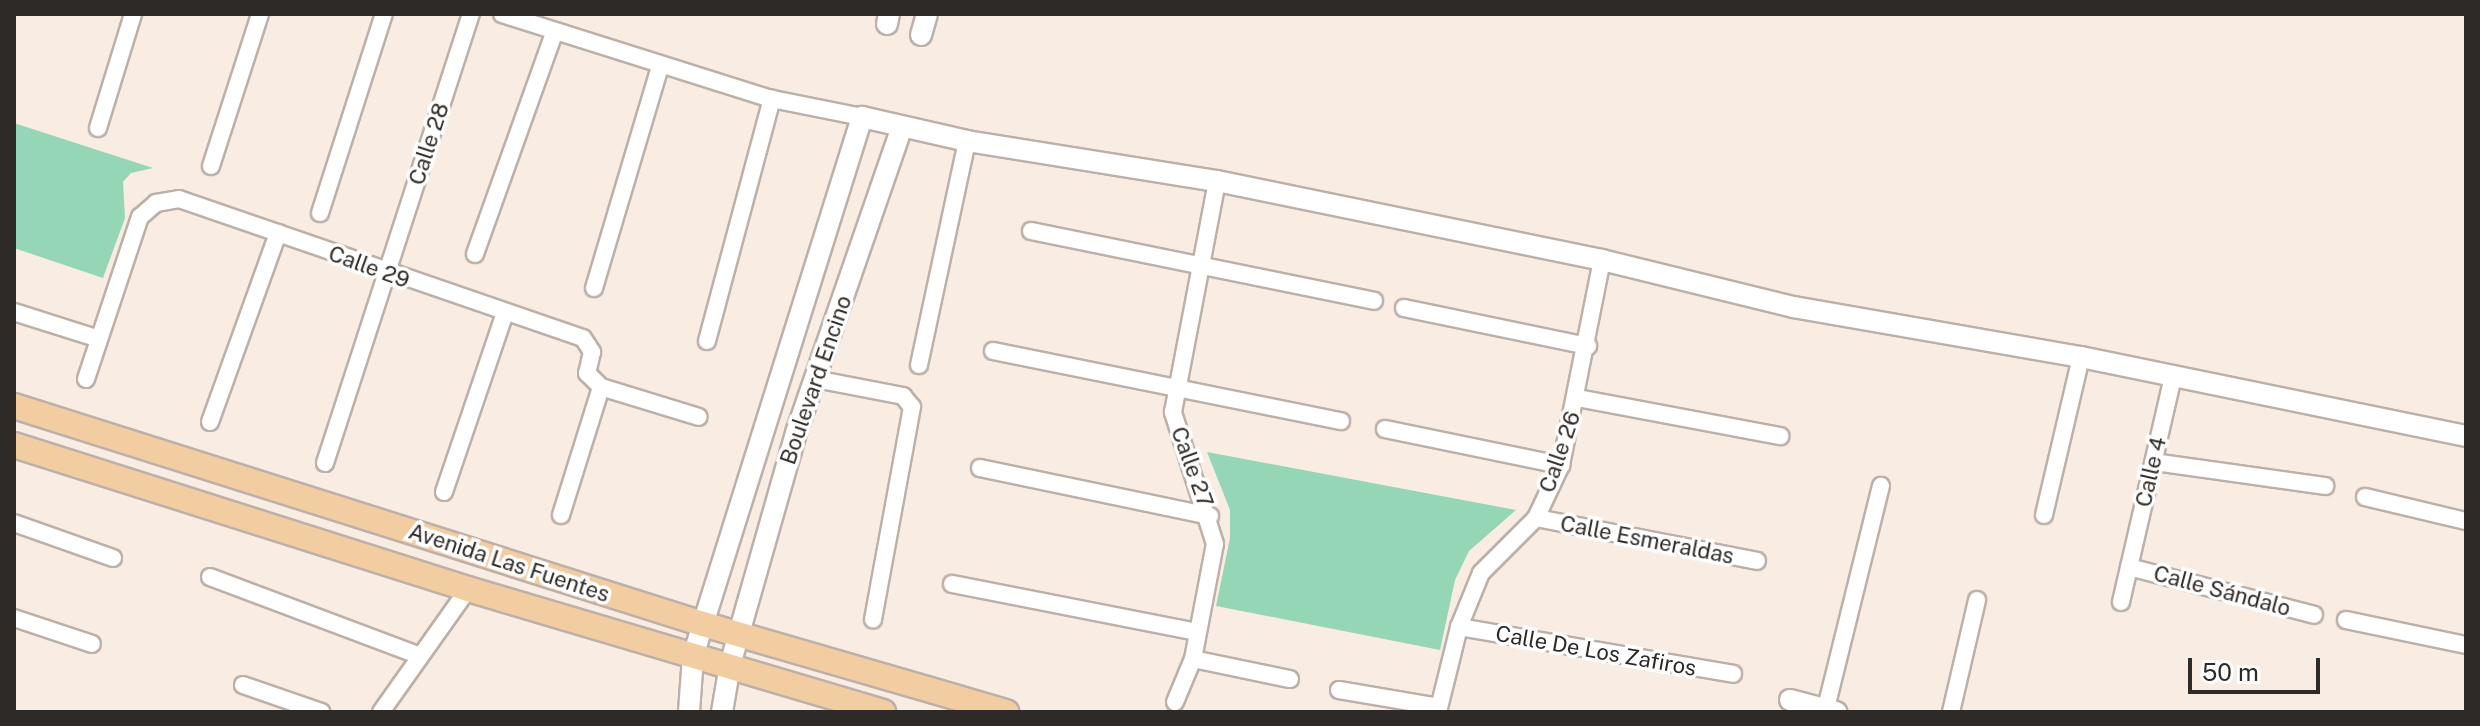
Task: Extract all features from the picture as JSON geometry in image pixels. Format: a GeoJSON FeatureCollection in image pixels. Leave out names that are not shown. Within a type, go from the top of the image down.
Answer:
{"type":"FeatureCollection","features":[{"type":"Feature","properties":{"kind":"main road","name":"Avenida Las Fuentes"},"geometry":{"type":"LineString","coordinates":[[14,406],[738,635],[1006,712]]}},
{"type":"Feature","properties":{"kind":"main road","name":"Avenida Las Fuentes"},"geometry":{"type":"LineString","coordinates":[[14,445],[468,589],[883,712]]}},
{"type":"Feature","properties":{"kind":"street"},"geometry":{"type":"LineString","coordinates":[[98,128],[133,14]]}},
{"type":"Feature","properties":{"kind":"street"},"geometry":{"type":"LineString","coordinates":[[211,166],[260,14]]}},
{"type":"Feature","properties":{"kind":"street"},"geometry":{"type":"LineString","coordinates":[[320,213],[384,14]]}},
{"type":"Feature","properties":{"kind":"street","name":"Calle 28"},"geometry":{"type":"LineString","coordinates":[[325,463],[471,14]]}},
{"type":"Feature","properties":{"kind":"street"},"geometry":{"type":"LineString","coordinates":[[502,14],[554,33],[772,99],[967,141],[1217,181],[1602,260],[1794,307],[2081,357],[2466,436]]}},
{"type":"Feature","properties":{"kind":"street"},"geometry":{"type":"LineString","coordinates":[[921,35],[927,14]]}},
{"type":"Feature","properties":{"kind":"street"},"geometry":{"type":"LineString","coordinates":[[475,254],[554,33]]}},
{"type":"Feature","properties":{"kind":"street"},"geometry":{"type":"LineString","coordinates":[[594,288],[660,66]]}},
{"type":"Feature","properties":{"kind":"street"},"geometry":{"type":"LineString","coordinates":[[707,341],[772,99]]}},
{"type":"Feature","properties":{"kind":"street","name":"Boulevard Encino"},"geometry":{"type":"LineString","coordinates":[[689,712],[693,656],[862,117]]}},
{"type":"Feature","properties":{"kind":"street","name":"Boulevard Encino"},"geometry":{"type":"LineString","coordinates":[[722,712],[738,635],[815,379],[902,127]]}},
{"type":"Feature","properties":{"kind":"street"},"geometry":{"type":"LineString","coordinates":[[919,365],[967,141]]}},
{"type":"Feature","properties":{"kind":"street","name":"Calle 27"},"geometry":{"type":"LineString","coordinates":[[1175,702],[1193,659],[1215,544],[1210,516],[1187,466],[1173,412],[1174,387],[1217,181]]}},
{"type":"Feature","properties":{"kind":"street","name":"Calle 29"},"geometry":{"type":"LineString","coordinates":[[99,339],[140,217],[156,203],[179,199],[387,274],[583,338],[592,352],[587,373],[601,387]]}},
{"type":"Feature","properties":{"kind":"street"},"geometry":{"type":"LineString","coordinates":[[1031,231],[1374,301]]}},
{"type":"Feature","properties":{"kind":"street"},"geometry":{"type":"LineString","coordinates":[[210,422],[278,233]]}},
{"type":"Feature","properties":{"kind":"street","name":"Calle 26"},"geometry":{"type":"LineString","coordinates":[[1438,710],[1459,627],[1481,573],[1536,518],[1561,465],[1578,398],[1602,260]]}},
{"type":"Feature","properties":{"kind":"street"},"geometry":{"type":"LineString","coordinates":[[1404,308],[1588,346]]}},
{"type":"Feature","properties":{"kind":"street"},"geometry":{"type":"LineString","coordinates":[[14,312],[99,339],[86,379]]}},
{"type":"Feature","properties":{"kind":"street"},"geometry":{"type":"LineString","coordinates":[[444,492],[505,313]]}},
{"type":"Feature","properties":{"kind":"street"},"geometry":{"type":"LineString","coordinates":[[993,351],[1341,421]]}},
{"type":"Feature","properties":{"kind":"street"},"geometry":{"type":"LineString","coordinates":[[2044,515],[2081,357]]}},
{"type":"Feature","properties":{"kind":"street","name":"Calle 4"},"geometry":{"type":"LineString","coordinates":[[2121,602],[2173,377]]}},
{"type":"Feature","properties":{"kind":"street"},"geometry":{"type":"LineString","coordinates":[[815,379],[910,400],[873,619]]}},
{"type":"Feature","properties":{"kind":"street"},"geometry":{"type":"LineString","coordinates":[[561,515],[601,387],[699,417]]}},
{"type":"Feature","properties":{"kind":"street"},"geometry":{"type":"LineString","coordinates":[[1578,398],[1780,436]]}},
{"type":"Feature","properties":{"kind":"street"},"geometry":{"type":"LineString","coordinates":[[1385,429],[1561,465]]}},
{"type":"Feature","properties":{"kind":"street"},"geometry":{"type":"LineString","coordinates":[[2154,462],[2325,486]]}},
{"type":"Feature","properties":{"kind":"street"},"geometry":{"type":"LineString","coordinates":[[980,468],[1210,516]]}},
{"type":"Feature","properties":{"kind":"street"},"geometry":{"type":"LineString","coordinates":[[1790,700],[1829,711],[1881,486]]}},
{"type":"Feature","properties":{"kind":"street"},"geometry":{"type":"LineString","coordinates":[[2365,497],[2466,521]]}},
{"type":"Feature","properties":{"kind":"street","name":"Calle Esmeraldas"},"geometry":{"type":"LineString","coordinates":[[1536,518],[1757,561]]}},
{"type":"Feature","properties":{"kind":"street"},"geometry":{"type":"LineString","coordinates":[[14,523],[113,558]]}},
{"type":"Feature","properties":{"kind":"street","name":"Calle Sándalo"},"geometry":{"type":"LineString","coordinates":[[2129,567],[2314,615]]}},
{"type":"Feature","properties":{"kind":"street"},"geometry":{"type":"LineString","coordinates":[[210,577],[420,656]]}},
{"type":"Feature","properties":{"kind":"street"},"geometry":{"type":"LineString","coordinates":[[952,584],[1197,632]]}},
{"type":"Feature","properties":{"kind":"street"},"geometry":{"type":"LineString","coordinates":[[381,712],[468,589]]}},
{"type":"Feature","properties":{"kind":"street"},"geometry":{"type":"LineString","coordinates":[[1951,712],[1977,600]]}},
{"type":"Feature","properties":{"kind":"street"},"geometry":{"type":"LineString","coordinates":[[14,618],[92,644]]}},
{"type":"Feature","properties":{"kind":"street"},"geometry":{"type":"LineString","coordinates":[[2346,620],[2466,645]]}},
{"type":"Feature","properties":{"kind":"street","name":"Calle De Los Zafiros"},"geometry":{"type":"LineString","coordinates":[[1459,627],[1733,674]]}},
{"type":"Feature","properties":{"kind":"street"},"geometry":{"type":"LineString","coordinates":[[1193,659],[1290,679]]}},
{"type":"Feature","properties":{"kind":"street"},"geometry":{"type":"LineString","coordinates":[[243,685],[321,712]]}},
{"type":"Feature","properties":{"kind":"street"},"geometry":{"type":"LineString","coordinates":[[1339,690],[1438,710]]}},
{"type":"Feature","properties":{"kind":"green space"},"geometry":{"type":"Polygon","coordinates":[[[14,123],[153,168],[131,173],[123,182],[125,218],[103,278],[14,248],[14,123]]]}},
{"type":"Feature","properties":{"kind":"green space"},"geometry":{"type":"Polygon","coordinates":[[[1207,452],[1516,510],[1469,551],[1455,580],[1440,650],[1216,606],[1230,538],[1230,510],[1207,452]]]}}]}
